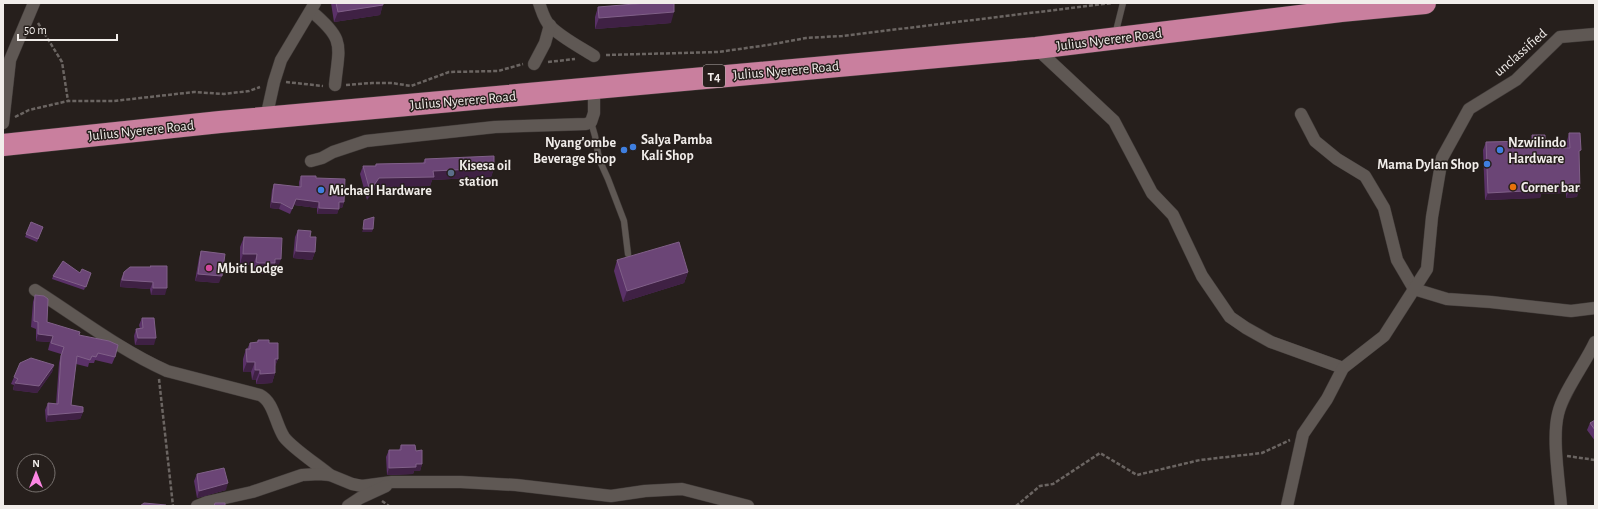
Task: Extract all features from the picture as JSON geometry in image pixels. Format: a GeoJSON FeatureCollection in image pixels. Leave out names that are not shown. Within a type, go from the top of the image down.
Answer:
{"type":"FeatureCollection","features":[{"type":"Feature","properties":{"kind":"highway","name":"Julius Nyerere Road"},"geometry":{"type":"LineString","coordinates":[[3,144],[266,118],[1036,48],[1309,12],[1425,3]]}},
{"type":"Feature","properties":{"kind":"street"},"geometry":{"type":"LineString","coordinates":[[539,3],[550,25],[567,39],[594,56]]}},
{"type":"Feature","properties":{"kind":"street"},"geometry":{"type":"LineString","coordinates":[[3,123],[10,60],[32,7]]}},
{"type":"Feature","properties":{"kind":"street"},"geometry":{"type":"LineString","coordinates":[[266,118],[280,60],[313,7],[335,35],[339,46],[335,85]]}},
{"type":"Feature","properties":{"kind":"street"},"geometry":{"type":"LineString","coordinates":[[534,64],[545,43],[550,25]]}},
{"type":"Feature","properties":{"kind":"street","name":"unclassified"},"geometry":{"type":"LineString","coordinates":[[1343,368],[1384,336],[1426,269],[1432,217],[1442,158],[1469,109],[1516,80],[1560,37],[1595,34]]}},
{"type":"Feature","properties":{"kind":"street"},"geometry":{"type":"LineString","coordinates":[[1036,48],[1114,121],[1152,193],[1173,215],[1202,276],[1230,317],[1271,342],[1343,368],[1328,399],[1302,434],[1287,506]]}},
{"type":"Feature","properties":{"kind":"street"},"geometry":{"type":"LineString","coordinates":[[311,161],[366,140],[495,127],[581,124],[591,122],[594,113],[594,88]]}},
{"type":"Feature","properties":{"kind":"street"},"geometry":{"type":"LineString","coordinates":[[1300,114],[1315,141],[1337,159],[1365,176],[1384,208],[1397,260],[1414,289],[1447,299],[1491,302],[1571,311],[1595,308]]}},
{"type":"Feature","properties":{"kind":"street"},"geometry":{"type":"LineString","coordinates":[[35,290],[142,360],[167,371],[260,395],[265,398],[269,402],[280,430],[286,438],[330,475]]}},
{"type":"Feature","properties":{"kind":"street"},"geometry":{"type":"LineString","coordinates":[[1561,506],[1556,426],[1558,413],[1563,400],[1595,342]]}},
{"type":"Feature","properties":{"kind":"street"},"geometry":{"type":"LineString","coordinates":[[197,506],[207,502],[252,492],[302,476],[319,474],[330,475],[352,484],[362,486],[392,482],[461,482],[516,485],[609,501],[645,491],[682,489],[748,506]]}},
{"type":"Feature","properties":{"kind":"street"},"geometry":{"type":"LineString","coordinates":[[348,506],[352,502],[392,482]]}},
{"type":"Feature","properties":{"kind":"lane"},"geometry":{"type":"LineString","coordinates":[[1114,38],[1123,3]]}},
{"type":"Feature","properties":{"kind":"lane"},"geometry":{"type":"LineString","coordinates":[[591,122],[599,159],[624,221],[628,254]]}},
{"type":"Feature","properties":{"kind":"path"},"geometry":{"type":"LineString","coordinates":[[534,64],[594,56],[718,52],[806,38],[842,36],[1112,3]]}},
{"type":"Feature","properties":{"kind":"path"},"geometry":{"type":"LineString","coordinates":[[32,7],[62,62],[68,101]]}},
{"type":"Feature","properties":{"kind":"path"},"geometry":{"type":"LineString","coordinates":[[158,367],[173,506]]}},
{"type":"Feature","properties":{"kind":"path"},"geometry":{"type":"LineString","coordinates":[[1016,506],[1040,486],[1053,484],[1100,453],[1137,476],[1200,460],[1262,453],[1302,434]]}},
{"type":"Feature","properties":{"kind":"path"},"geometry":{"type":"LineString","coordinates":[[1557,455],[1595,460]]}},
{"type":"Feature","properties":{"kind":"building"},"geometry":{"type":"Polygon","coordinates":[[[336,3],[383,3],[383,5],[338,12],[336,3]]]}},
{"type":"Feature","properties":{"kind":"building"},"geometry":{"type":"Polygon","coordinates":[[[647,3],[674,3],[674,12],[599,18],[598,7],[647,3]]]}},
{"type":"Feature","properties":{"kind":"building"},"geometry":{"type":"Polygon","coordinates":[[[1569,133],[1580,133],[1580,189],[1569,190],[1569,185],[1542,186],[1543,190],[1488,193],[1486,142],[1533,141],[1532,135],[1545,135],[1545,148],[1570,148],[1569,133]]]}},
{"type":"Feature","properties":{"kind":"building"},"geometry":{"type":"Polygon","coordinates":[[[494,156],[494,168],[433,171],[434,177],[379,178],[370,191],[363,166],[376,166],[376,164],[425,163],[425,159],[494,156]]]}},
{"type":"Feature","properties":{"kind":"building"},"geometry":{"type":"Polygon","coordinates":[[[301,176],[345,179],[344,202],[339,202],[339,209],[319,208],[319,202],[296,199],[292,209],[281,203],[272,202],[274,184],[301,187],[301,176]]]}},
{"type":"Feature","properties":{"kind":"building"},"geometry":{"type":"Polygon","coordinates":[[[374,217],[373,229],[363,229],[364,220],[374,217]]]}},
{"type":"Feature","properties":{"kind":"building"},"geometry":{"type":"Polygon","coordinates":[[[31,222],[43,227],[38,239],[26,234],[31,222]]]}},
{"type":"Feature","properties":{"kind":"building"},"geometry":{"type":"Polygon","coordinates":[[[298,230],[311,231],[310,237],[316,237],[315,252],[296,251],[298,230]]]}},
{"type":"Feature","properties":{"kind":"building"},"geometry":{"type":"Polygon","coordinates":[[[244,237],[282,238],[281,259],[275,259],[275,263],[256,262],[257,254],[243,254],[244,237]]]}},
{"type":"Feature","properties":{"kind":"building"},"geometry":{"type":"Polygon","coordinates":[[[679,242],[688,272],[627,291],[617,260],[679,242]]]}},
{"type":"Feature","properties":{"kind":"building"},"geometry":{"type":"Polygon","coordinates":[[[201,251],[225,254],[222,276],[198,274],[201,251]]]}},
{"type":"Feature","properties":{"kind":"building"},"geometry":{"type":"Polygon","coordinates":[[[63,261],[80,273],[82,269],[91,273],[86,287],[53,276],[63,261]]]}},
{"type":"Feature","properties":{"kind":"building"},"geometry":{"type":"Polygon","coordinates":[[[150,266],[167,266],[167,288],[153,288],[153,282],[122,280],[124,272],[130,267],[151,267],[150,266]]]}},
{"type":"Feature","properties":{"kind":"building"},"geometry":{"type":"Polygon","coordinates":[[[35,295],[44,296],[48,299],[47,322],[80,332],[79,335],[109,341],[118,345],[115,357],[98,353],[96,357],[92,356],[90,360],[77,356],[71,405],[83,407],[83,412],[48,415],[48,403],[58,404],[61,356],[64,347],[51,343],[53,336],[38,334],[38,322],[34,321],[35,295]]]}},
{"type":"Feature","properties":{"kind":"building"},"geometry":{"type":"Polygon","coordinates":[[[142,318],[154,318],[156,338],[138,338],[136,329],[143,328],[142,318]]]}},
{"type":"Feature","properties":{"kind":"building"},"geometry":{"type":"Polygon","coordinates":[[[258,340],[269,340],[269,343],[278,343],[278,359],[275,359],[275,373],[260,374],[260,370],[255,370],[255,362],[247,362],[246,349],[250,349],[250,343],[258,342],[258,340]]]}},
{"type":"Feature","properties":{"kind":"building"},"geometry":{"type":"Polygon","coordinates":[[[31,358],[54,365],[39,386],[15,383],[18,379],[14,377],[20,363],[31,358]]]}},
{"type":"Feature","properties":{"kind":"building"},"geometry":{"type":"Polygon","coordinates":[[[1595,420],[1595,430],[1590,423],[1595,420]]]}},
{"type":"Feature","properties":{"kind":"building"},"geometry":{"type":"Polygon","coordinates":[[[401,445],[415,445],[416,451],[422,450],[422,464],[416,464],[416,467],[389,468],[389,450],[401,450],[401,445]]]}},
{"type":"Feature","properties":{"kind":"building"},"geometry":{"type":"Polygon","coordinates":[[[224,468],[228,483],[199,491],[197,474],[224,468]]]}},
{"type":"Feature","properties":{"kind":"building"},"geometry":{"type":"Polygon","coordinates":[[[144,503],[166,505],[166,506],[140,506],[144,503]]]}},
{"type":"Feature","properties":{"kind":"building"},"geometry":{"type":"Polygon","coordinates":[[[215,503],[225,503],[225,506],[214,506],[215,503]]]}},
{"type":"Feature","properties":{"kind":"place","name":"Salya Pamba Kali Shop"},"geometry":{"type":"Point","coordinates":[633,147]}},
{"type":"Feature","properties":{"kind":"place","name":"Nyang'ombe Beverage Shop"},"geometry":{"type":"Point","coordinates":[624,150]}},
{"type":"Feature","properties":{"kind":"place","name":"Nzwilindo Hardware"},"geometry":{"type":"Point","coordinates":[1500,150]}},
{"type":"Feature","properties":{"kind":"place","name":"Mama Dylan Shop"},"geometry":{"type":"Point","coordinates":[1487,164]}},
{"type":"Feature","properties":{"kind":"place","name":"Kisesa oil station"},"geometry":{"type":"Point","coordinates":[451,173]}},
{"type":"Feature","properties":{"kind":"place","name":"Corner bar"},"geometry":{"type":"Point","coordinates":[1513,187]}},
{"type":"Feature","properties":{"kind":"place","name":"Michael Hardware"},"geometry":{"type":"Point","coordinates":[321,190]}},
{"type":"Feature","properties":{"kind":"place","name":"Mbiti Lodge"},"geometry":{"type":"Point","coordinates":[209,268]}}]}
